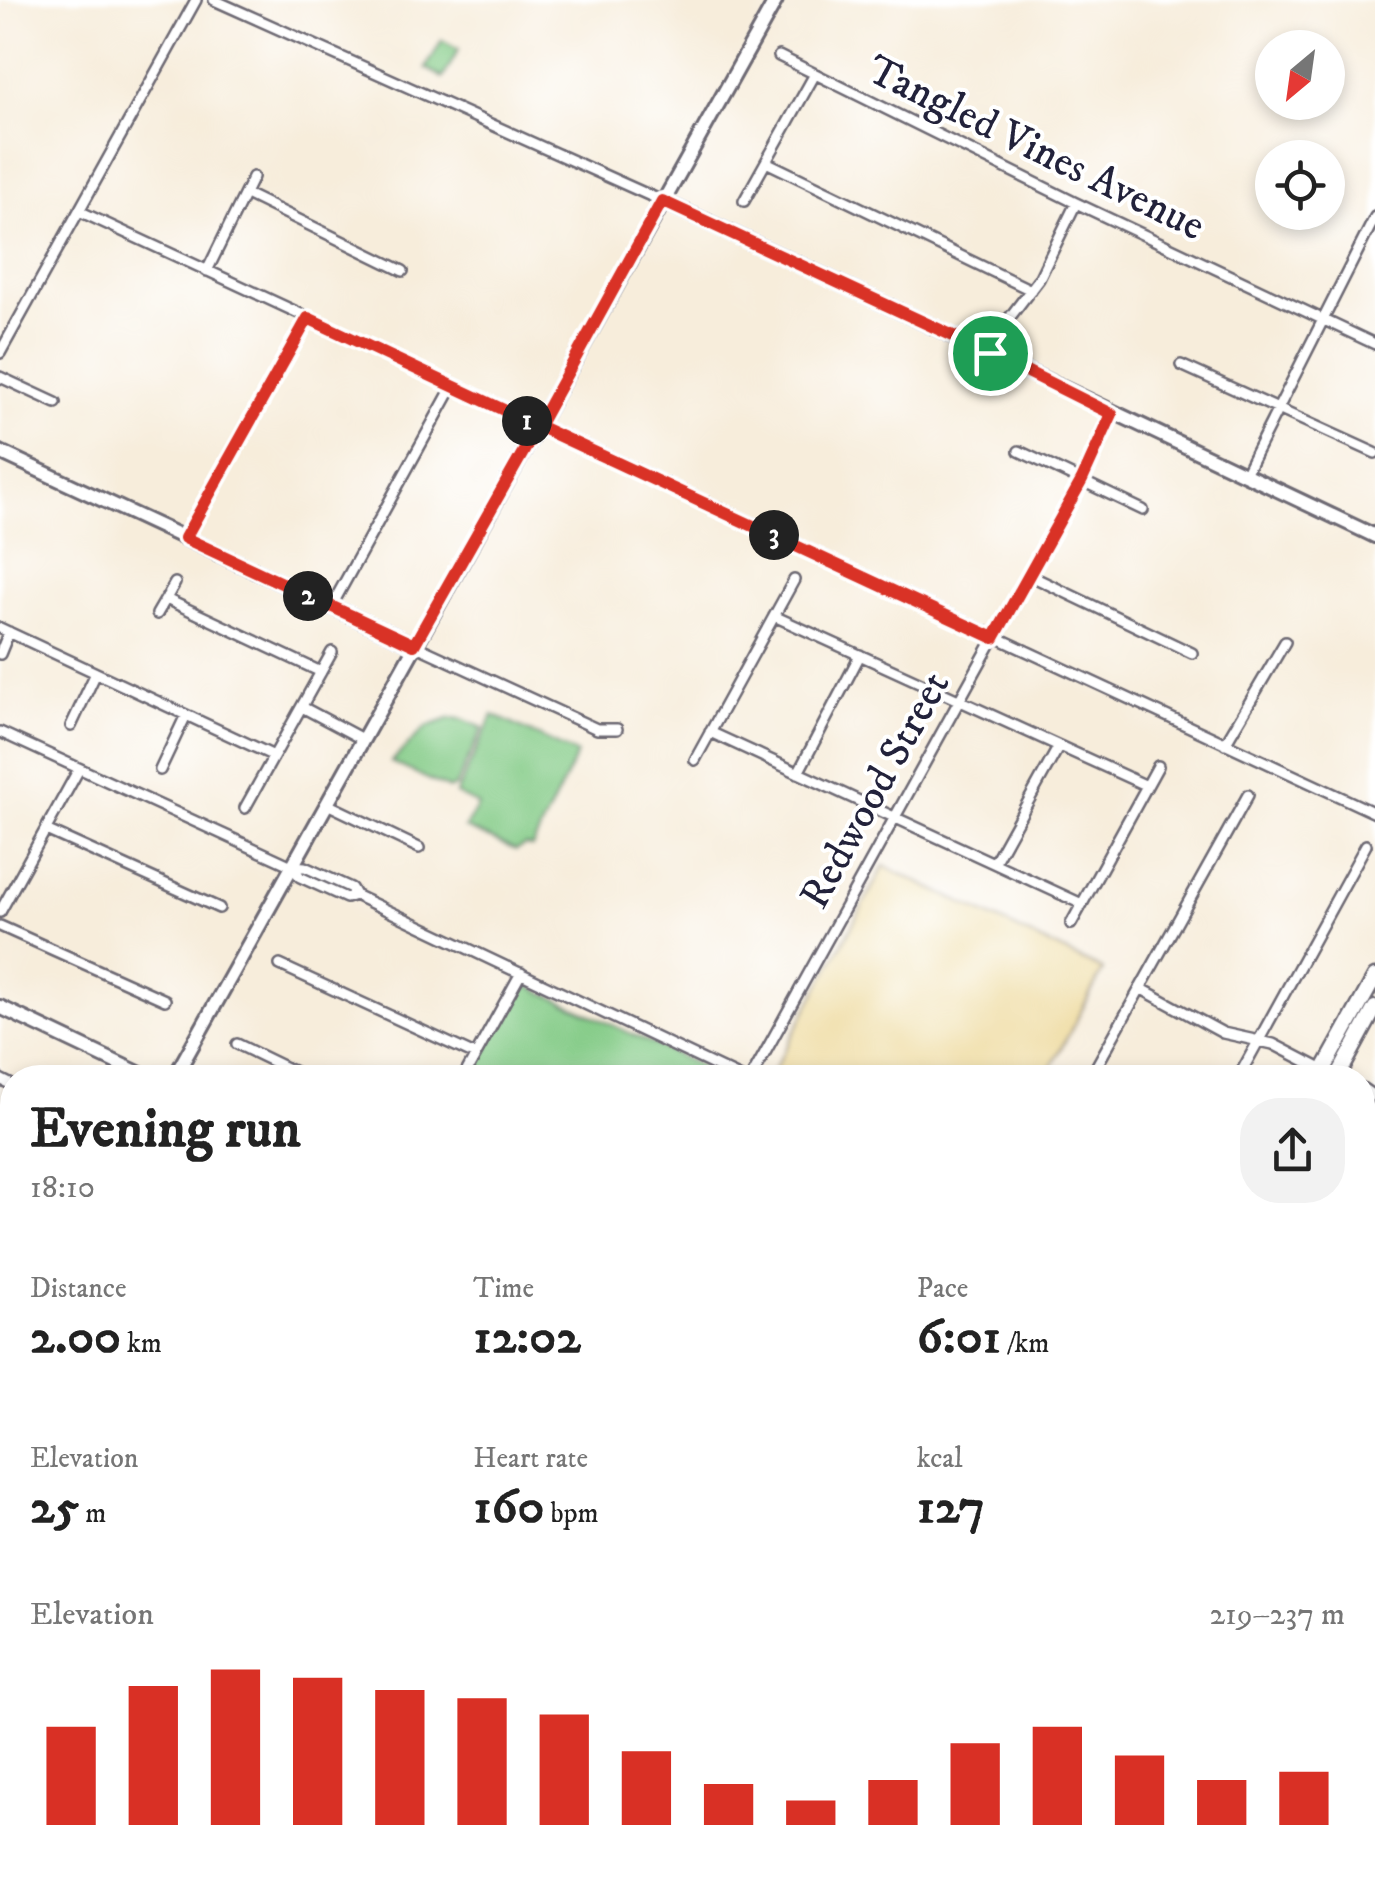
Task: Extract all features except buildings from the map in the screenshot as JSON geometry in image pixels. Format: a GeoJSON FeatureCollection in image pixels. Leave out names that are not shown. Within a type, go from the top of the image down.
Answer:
{"type":"FeatureCollection","features":[{"type":"Feature","properties":{"kind":"main road"},"geometry":{"type":"LineString","coordinates":[[1335,1065],[1367,1006],[1375,977]]}},
{"type":"Feature","properties":{"kind":"street"},"geometry":{"type":"LineString","coordinates":[[0,353],[196,0]]}},
{"type":"Feature","properties":{"kind":"street"},"geometry":{"type":"LineString","coordinates":[[214,0],[662,201],[1375,536]]}},
{"type":"Feature","properties":{"kind":"street"},"geometry":{"type":"LineString","coordinates":[[181,1065],[776,0]]}},
{"type":"Feature","properties":{"kind":"street","name":"Tangled Vines Avenue"},"geometry":{"type":"LineString","coordinates":[[779,56],[1076,203],[1375,344]]}},
{"type":"Feature","properties":{"kind":"street"},"geometry":{"type":"LineString","coordinates":[[744,201],[815,74]]}},
{"type":"Feature","properties":{"kind":"street"},"geometry":{"type":"LineString","coordinates":[[766,162],[1031,290]]}},
{"type":"Feature","properties":{"kind":"street"},"geometry":{"type":"LineString","coordinates":[[207,271],[253,176]]}},
{"type":"Feature","properties":{"kind":"street"},"geometry":{"type":"LineString","coordinates":[[246,194],[403,271]]}},
{"type":"Feature","properties":{"kind":"street"},"geometry":{"type":"LineString","coordinates":[[990,353],[1007,320],[1031,290],[1076,203]]}},
{"type":"Feature","properties":{"kind":"street"},"geometry":{"type":"LineString","coordinates":[[79,212],[1375,812]]}},
{"type":"Feature","properties":{"kind":"street"},"geometry":{"type":"LineString","coordinates":[[1244,474],[1375,217]]}},
{"type":"Feature","properties":{"kind":"street"},"geometry":{"type":"LineString","coordinates":[[185,538],[308,318]]}},
{"type":"Feature","properties":{"kind":"street"},"geometry":{"type":"LineString","coordinates":[[1181,365],[1375,453]]}},
{"type":"Feature","properties":{"kind":"street"},"geometry":{"type":"LineString","coordinates":[[0,377],[56,403]]}},
{"type":"Feature","properties":{"kind":"street"},"geometry":{"type":"LineString","coordinates":[[332,607],[453,386]]}},
{"type":"Feature","properties":{"kind":"street","name":"Redwood Street"},"geometry":{"type":"LineString","coordinates":[[758,1065],[1082,480],[1112,414]]}},
{"type":"Feature","properties":{"kind":"street"},"geometry":{"type":"LineString","coordinates":[[1019,451],[1143,510]]}},
{"type":"Feature","properties":{"kind":"street"},"geometry":{"type":"LineString","coordinates":[[0,452],[597,729],[617,729]]}},
{"type":"Feature","properties":{"kind":"street"},"geometry":{"type":"LineString","coordinates":[[1029,575],[1192,653]]}},
{"type":"Feature","properties":{"kind":"street"},"geometry":{"type":"LineString","coordinates":[[695,760],[794,580]]}},
{"type":"Feature","properties":{"kind":"street"},"geometry":{"type":"LineString","coordinates":[[157,614],[174,583]]}},
{"type":"Feature","properties":{"kind":"street"},"geometry":{"type":"LineString","coordinates":[[166,598],[322,672]]}},
{"type":"Feature","properties":{"kind":"street"},"geometry":{"type":"LineString","coordinates":[[774,616],[1147,786]]}},
{"type":"Feature","properties":{"kind":"street"},"geometry":{"type":"LineString","coordinates":[[0,654],[4,630],[274,756]]}},
{"type":"Feature","properties":{"kind":"street"},"geometry":{"type":"LineString","coordinates":[[1224,744],[1285,642]]}},
{"type":"Feature","properties":{"kind":"street"},"geometry":{"type":"LineString","coordinates":[[244,808],[332,652]]}},
{"type":"Feature","properties":{"kind":"street"},"geometry":{"type":"LineString","coordinates":[[798,774],[860,655]]}},
{"type":"Feature","properties":{"kind":"street"},"geometry":{"type":"LineString","coordinates":[[71,726],[96,673]]}},
{"type":"Feature","properties":{"kind":"street"},"geometry":{"type":"LineString","coordinates":[[302,707],[362,740]]}},
{"type":"Feature","properties":{"kind":"street"},"geometry":{"type":"LineString","coordinates":[[160,770],[186,715]]}},
{"type":"Feature","properties":{"kind":"street"},"geometry":{"type":"LineString","coordinates":[[0,732],[292,866],[300,877],[346,898],[355,895],[715,1065]]}},
{"type":"Feature","properties":{"kind":"street"},"geometry":{"type":"LineString","coordinates":[[710,732],[1082,904]]}},
{"type":"Feature","properties":{"kind":"street"},"geometry":{"type":"LineString","coordinates":[[994,863],[1059,746]]}},
{"type":"Feature","properties":{"kind":"street"},"geometry":{"type":"LineString","coordinates":[[1071,924],[1158,766]]}},
{"type":"Feature","properties":{"kind":"street"},"geometry":{"type":"LineString","coordinates":[[0,912],[80,769]]}},
{"type":"Feature","properties":{"kind":"street"},"geometry":{"type":"LineString","coordinates":[[1097,1065],[1248,794]]}},
{"type":"Feature","properties":{"kind":"street"},"geometry":{"type":"LineString","coordinates":[[327,804],[419,848]]}},
{"type":"Feature","properties":{"kind":"street"},"geometry":{"type":"LineString","coordinates":[[46,830],[219,908]]}},
{"type":"Feature","properties":{"kind":"street"},"geometry":{"type":"LineString","coordinates":[[1245,1065],[1366,845]]}},
{"type":"Feature","properties":{"kind":"street"},"geometry":{"type":"LineString","coordinates":[[0,926],[164,1000]]}},
{"type":"Feature","properties":{"kind":"street"},"geometry":{"type":"LineString","coordinates":[[280,965],[476,1055]]}},
{"type":"Feature","properties":{"kind":"street"},"geometry":{"type":"LineString","coordinates":[[470,1065],[522,972]]}},
{"type":"Feature","properties":{"kind":"street"},"geometry":{"type":"LineString","coordinates":[[1140,988],[1223,1033],[1260,1039],[1308,1065]]}},
{"type":"Feature","properties":{"kind":"street"},"geometry":{"type":"LineString","coordinates":[[0,1008],[121,1065]]}},
{"type":"Feature","properties":{"kind":"street"},"geometry":{"type":"LineString","coordinates":[[237,1044],[280,1065]]}},
{"type":"Feature","properties":{"kind":"green space"},"geometry":{"type":"Polygon","coordinates":[[[442,40],[459,49],[443,78],[426,68],[442,40]]]}},
{"type":"Feature","properties":{"kind":"green space"},"geometry":{"type":"Polygon","coordinates":[[[493,715],[577,754],[532,847],[525,845],[516,850],[465,828],[478,805],[456,794],[493,715]]]}},
{"type":"Feature","properties":{"kind":"green space"},"geometry":{"type":"Polygon","coordinates":[[[451,718],[483,728],[455,787],[449,789],[391,762],[426,727],[451,718]]]}},
{"type":"Feature","properties":{"kind":"green space"},"geometry":{"type":"Polygon","coordinates":[[[527,985],[698,1065],[477,1065],[517,993],[527,985]]]}},
{"type":"Feature","properties":{"kind":"sand"},"geometry":{"type":"Polygon","coordinates":[[[884,866],[1103,970],[1052,1065],[776,1065],[884,866]]]}},
{"type":"Feature","properties":{"kind":"route"},"geometry":{"type":"LineString","coordinates":[[990,353],[662,201],[538,426],[308,318],[185,538],[414,645],[538,426],[994,638],[1082,480],[1112,414],[990,353]]}}]}
